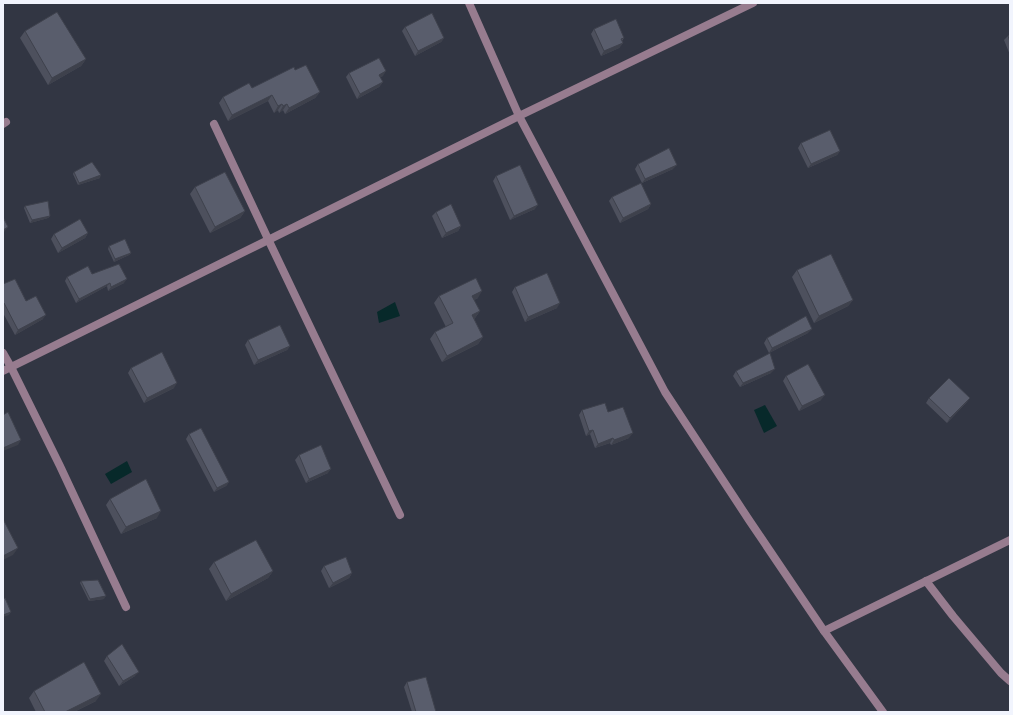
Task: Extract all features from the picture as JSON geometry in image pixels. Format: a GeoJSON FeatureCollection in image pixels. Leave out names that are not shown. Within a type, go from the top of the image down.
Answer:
{"type":"FeatureCollection","features":[{"type":"Feature","properties":{"kind":"street"},"geometry":{"type":"LineString","coordinates":[[469,3],[519,116],[665,392],[824,631],[883,712]]}},
{"type":"Feature","properties":{"kind":"street"},"geometry":{"type":"LineString","coordinates":[[3,371],[519,116],[753,3]]}},
{"type":"Feature","properties":{"kind":"street"},"geometry":{"type":"LineString","coordinates":[[214,124],[400,515]]}},
{"type":"Feature","properties":{"kind":"street"},"geometry":{"type":"LineString","coordinates":[[3,353],[60,466],[126,608]]}},
{"type":"Feature","properties":{"kind":"street"},"geometry":{"type":"LineString","coordinates":[[824,631],[1010,540]]}},
{"type":"Feature","properties":{"kind":"street"},"geometry":{"type":"LineString","coordinates":[[926,581],[953,616],[1001,673],[1010,681]]}},
{"type":"Feature","properties":{"kind":"shaded area"},"geometry":{"type":"Polygon","coordinates":[[[395,302],[400,316],[379,323],[377,312],[395,302]]]}},
{"type":"Feature","properties":{"kind":"shaded area"},"geometry":{"type":"Polygon","coordinates":[[[765,405],[777,426],[764,433],[754,410],[765,405]]]}},
{"type":"Feature","properties":{"kind":"shaded area"},"geometry":{"type":"Polygon","coordinates":[[[127,461],[132,472],[111,484],[105,474],[127,461]]]}},
{"type":"Feature","properties":{"kind":"building"},"geometry":{"type":"Polygon","coordinates":[[[57,12],[86,59],[52,78],[25,31],[57,12]]]}},
{"type":"Feature","properties":{"kind":"building"},"geometry":{"type":"Polygon","coordinates":[[[432,13],[444,38],[418,51],[405,27],[432,13]]]}},
{"type":"Feature","properties":{"kind":"building"},"geometry":{"type":"Polygon","coordinates":[[[616,19],[624,38],[621,39],[623,43],[604,51],[594,29],[616,19]]]}},
{"type":"Feature","properties":{"kind":"building"},"geometry":{"type":"Polygon","coordinates":[[[379,58],[386,71],[379,75],[383,82],[360,94],[349,73],[379,58]]]}},
{"type":"Feature","properties":{"kind":"building"},"geometry":{"type":"Polygon","coordinates":[[[306,65],[320,92],[289,108],[287,104],[278,106],[272,95],[232,115],[223,97],[249,83],[252,88],[294,67],[295,70],[306,65]]]}},
{"type":"Feature","properties":{"kind":"building"},"geometry":{"type":"Polygon","coordinates":[[[830,130],[840,151],[811,164],[801,143],[830,130]]]}},
{"type":"Feature","properties":{"kind":"building"},"geometry":{"type":"Polygon","coordinates":[[[669,148],[677,165],[645,179],[638,164],[669,148]]]}},
{"type":"Feature","properties":{"kind":"building"},"geometry":{"type":"Polygon","coordinates":[[[92,162],[101,175],[79,183],[74,172],[92,162]]]}},
{"type":"Feature","properties":{"kind":"building"},"geometry":{"type":"Polygon","coordinates":[[[520,165],[538,205],[514,216],[496,176],[520,165]]]}},
{"type":"Feature","properties":{"kind":"building"},"geometry":{"type":"Polygon","coordinates":[[[225,172],[245,211],[215,227],[195,187],[225,172]]]}},
{"type":"Feature","properties":{"kind":"building"},"geometry":{"type":"Polygon","coordinates":[[[641,183],[651,204],[623,218],[612,197],[641,183]]]}},
{"type":"Feature","properties":{"kind":"building"},"geometry":{"type":"Polygon","coordinates":[[[48,201],[50,216],[32,220],[25,206],[48,201]]]}},
{"type":"Feature","properties":{"kind":"building"},"geometry":{"type":"Polygon","coordinates":[[[451,204],[461,226],[446,233],[436,212],[451,204]]]}},
{"type":"Feature","properties":{"kind":"building"},"geometry":{"type":"Polygon","coordinates":[[[3,217],[8,227],[3,230],[3,217]]]}},
{"type":"Feature","properties":{"kind":"building"},"geometry":{"type":"Polygon","coordinates":[[[80,219],[88,233],[62,248],[54,234],[80,219]]]}},
{"type":"Feature","properties":{"kind":"building"},"geometry":{"type":"Polygon","coordinates":[[[125,239],[131,253],[115,259],[109,246],[125,239]]]}},
{"type":"Feature","properties":{"kind":"building"},"geometry":{"type":"Polygon","coordinates":[[[831,254],[853,300],[819,316],[797,270],[831,254]]]}},
{"type":"Feature","properties":{"kind":"building"},"geometry":{"type":"Polygon","coordinates":[[[119,264],[127,279],[111,287],[110,283],[79,299],[67,277],[88,266],[92,274],[119,264]]]}},
{"type":"Feature","properties":{"kind":"building"},"geometry":{"type":"Polygon","coordinates":[[[547,273],[560,303],[528,317],[515,287],[547,273]]]}},
{"type":"Feature","properties":{"kind":"building"},"geometry":{"type":"Polygon","coordinates":[[[476,278],[482,291],[472,296],[480,311],[472,315],[483,337],[447,356],[435,332],[453,323],[439,296],[476,278]]]}},
{"type":"Feature","properties":{"kind":"building"},"geometry":{"type":"Polygon","coordinates":[[[15,279],[26,301],[36,296],[46,315],[18,330],[4,303],[3,304],[3,284],[15,279]]]}},
{"type":"Feature","properties":{"kind":"building"},"geometry":{"type":"Polygon","coordinates":[[[806,316],[812,329],[772,348],[767,338],[806,316]]]}},
{"type":"Feature","properties":{"kind":"building"},"geometry":{"type":"Polygon","coordinates":[[[280,325],[290,346],[258,360],[248,340],[280,325]]]}},
{"type":"Feature","properties":{"kind":"building"},"geometry":{"type":"Polygon","coordinates":[[[162,352],[177,383],[147,398],[131,368],[162,352]]]}},
{"type":"Feature","properties":{"kind":"building"},"geometry":{"type":"Polygon","coordinates":[[[770,353],[775,369],[743,383],[736,371],[770,353]]]}},
{"type":"Feature","properties":{"kind":"building"},"geometry":{"type":"Polygon","coordinates":[[[808,364],[825,395],[802,406],[786,376],[808,364]]]}},
{"type":"Feature","properties":{"kind":"building"},"geometry":{"type":"Polygon","coordinates":[[[949,378],[970,398],[950,418],[929,398],[949,378]]]}},
{"type":"Feature","properties":{"kind":"building"},"geometry":{"type":"Polygon","coordinates":[[[605,403],[608,412],[623,407],[633,433],[614,440],[613,438],[598,444],[593,430],[589,431],[582,410],[605,403]]]}},
{"type":"Feature","properties":{"kind":"building"},"geometry":{"type":"Polygon","coordinates":[[[8,412],[21,440],[3,448],[3,415],[8,412]]]}},
{"type":"Feature","properties":{"kind":"building"},"geometry":{"type":"Polygon","coordinates":[[[201,428],[229,482],[217,488],[189,434],[201,428]]]}},
{"type":"Feature","properties":{"kind":"building"},"geometry":{"type":"Polygon","coordinates":[[[321,445],[331,469],[309,479],[299,455],[321,445]]]}},
{"type":"Feature","properties":{"kind":"building"},"geometry":{"type":"Polygon","coordinates":[[[146,479],[161,511],[126,527],[110,499],[146,479]]]}},
{"type":"Feature","properties":{"kind":"building"},"geometry":{"type":"Polygon","coordinates":[[[3,519],[18,548],[3,556],[3,519]]]}},
{"type":"Feature","properties":{"kind":"building"},"geometry":{"type":"Polygon","coordinates":[[[256,540],[273,571],[231,594],[214,562],[256,540]]]}},
{"type":"Feature","properties":{"kind":"building"},"geometry":{"type":"Polygon","coordinates":[[[346,557],[352,573],[333,583],[324,566],[346,557]]]}},
{"type":"Feature","properties":{"kind":"building"},"geometry":{"type":"Polygon","coordinates":[[[98,580],[106,596],[90,599],[81,581],[98,580]]]}},
{"type":"Feature","properties":{"kind":"building"},"geometry":{"type":"Polygon","coordinates":[[[5,598],[11,612],[3,615],[3,599],[5,598]]]}},
{"type":"Feature","properties":{"kind":"building"},"geometry":{"type":"Polygon","coordinates":[[[122,644],[139,672],[123,681],[107,656],[122,644]]]}},
{"type":"Feature","properties":{"kind":"building"},"geometry":{"type":"Polygon","coordinates":[[[84,662],[101,694],[65,712],[45,712],[34,691],[84,662]]]}},
{"type":"Feature","properties":{"kind":"building"},"geometry":{"type":"Polygon","coordinates":[[[426,677],[436,712],[416,712],[407,682],[426,677]]]}}]}
